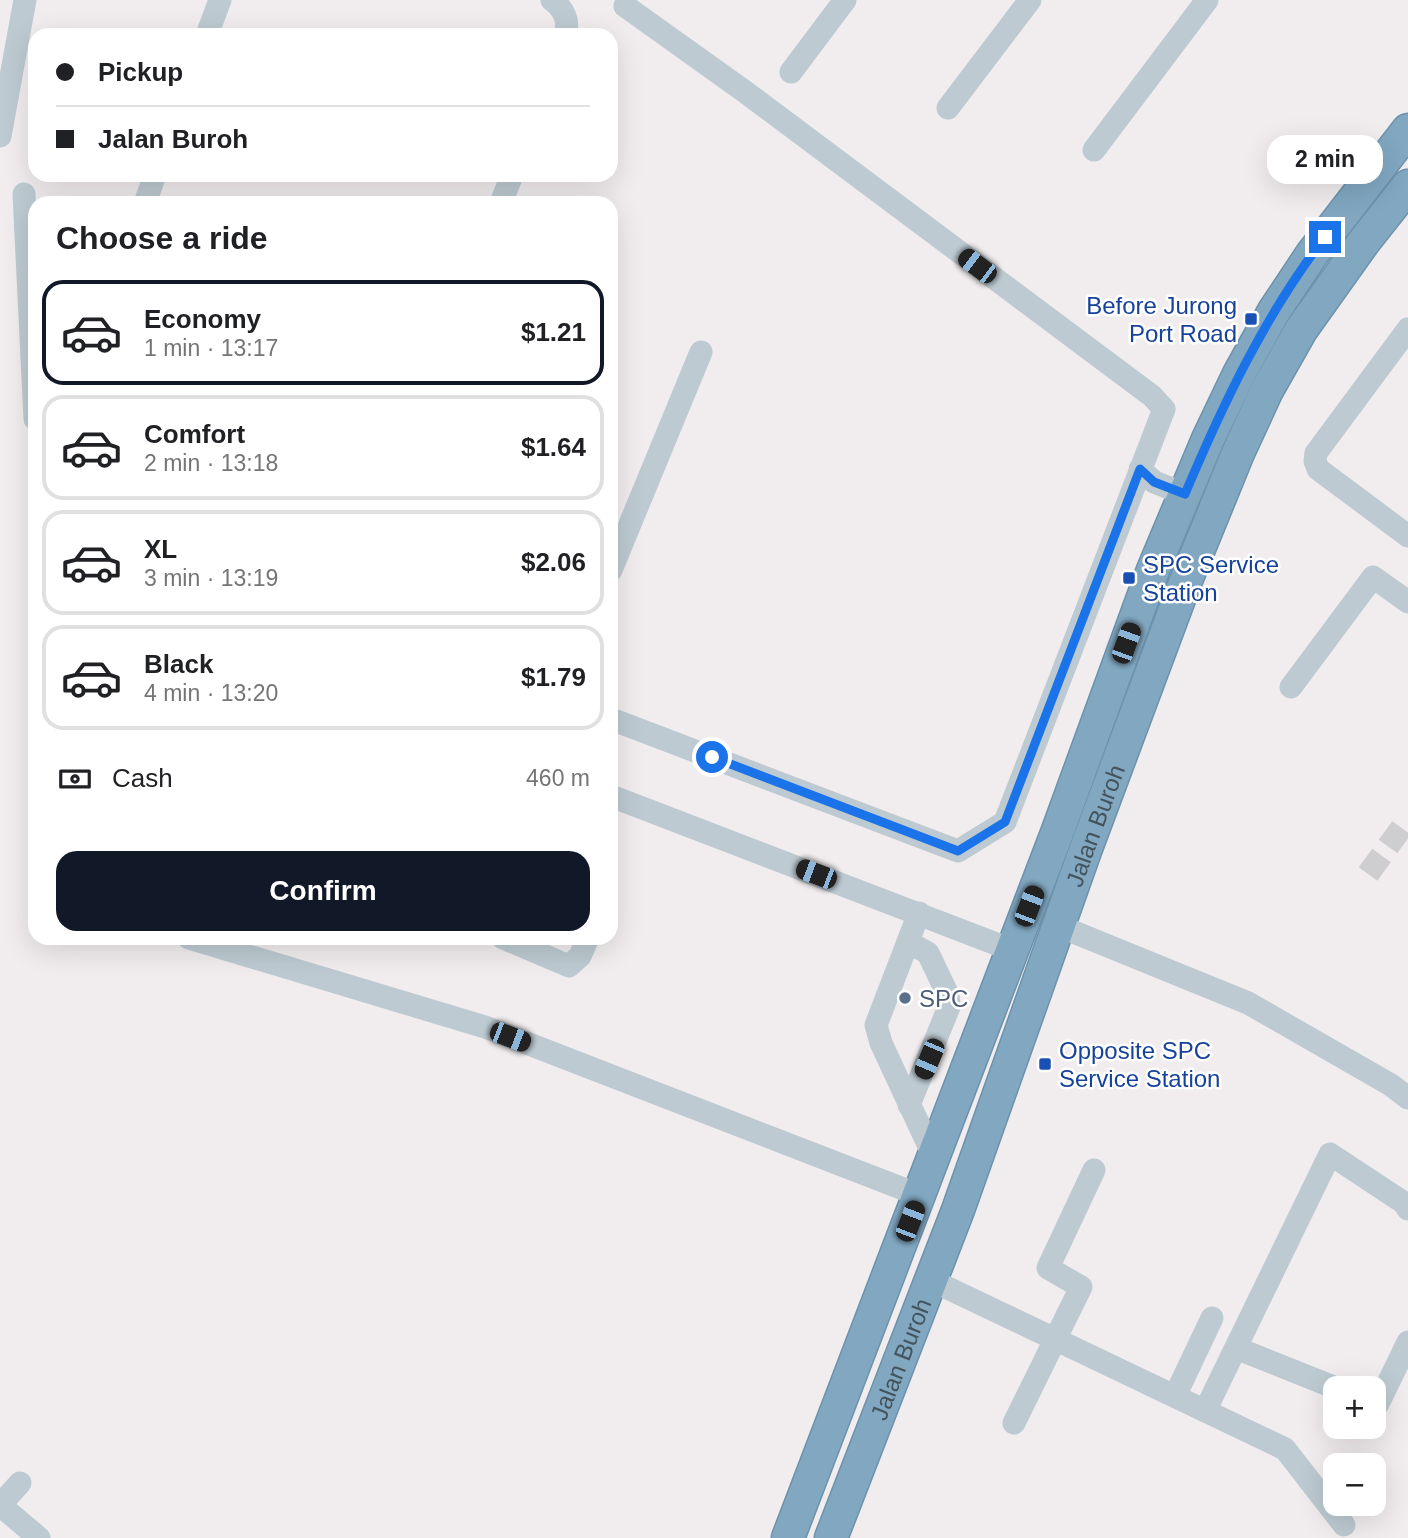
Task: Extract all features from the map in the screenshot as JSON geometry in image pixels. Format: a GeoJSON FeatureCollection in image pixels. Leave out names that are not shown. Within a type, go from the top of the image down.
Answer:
{"type":"FeatureCollection","features":[{"type":"Feature","properties":{"kind":"highway"},"geometry":{"type":"LineString","coordinates":[[1404,136],[1408,104]]}},
{"type":"Feature","properties":{"kind":"highway","name":"Jalan Buroh"},"geometry":{"type":"LineString","coordinates":[[788,1538],[934,1157],[1153,570],[1185,494],[1239,374],[1275,311],[1312,254],[1404,136]]}},
{"type":"Feature","properties":{"kind":"highway","name":"Jalan Buroh"},"geometry":{"type":"LineString","coordinates":[[831,1538],[958,1210],[1185,583],[1238,453],[1267,390],[1301,330],[1363,243],[1408,186]]}},
{"type":"Feature","properties":{"kind":"street"},"geometry":{"type":"LineString","coordinates":[[0,136],[25,0]]}},
{"type":"Feature","properties":{"kind":"street"},"geometry":{"type":"LineString","coordinates":[[210,28],[220,0]]}},
{"type":"Feature","properties":{"kind":"street"},"geometry":{"type":"LineString","coordinates":[[552,0],[566,16],[568,28]]}},
{"type":"Feature","properties":{"kind":"street"},"geometry":{"type":"LineString","coordinates":[[791,72],[845,0]]}},
{"type":"Feature","properties":{"kind":"street"},"geometry":{"type":"LineString","coordinates":[[948,108],[1030,0]]}},
{"type":"Feature","properties":{"kind":"street"},"geometry":{"type":"LineString","coordinates":[[1094,150],[1207,0]]}},
{"type":"Feature","properties":{"kind":"street"},"geometry":{"type":"LineString","coordinates":[[618,722],[958,851],[1005,822],[1164,409],[1159,402],[744,91],[625,6]]}},
{"type":"Feature","properties":{"kind":"street"},"geometry":{"type":"LineString","coordinates":[[24,194],[28,276]]}},
{"type":"Feature","properties":{"kind":"street"},"geometry":{"type":"LineString","coordinates":[[1408,329],[1316,453],[1315,461],[1318,469],[1408,536]]}},
{"type":"Feature","properties":{"kind":"street"},"geometry":{"type":"LineString","coordinates":[[618,553],[701,352]]}},
{"type":"Feature","properties":{"kind":"street"},"geometry":{"type":"LineString","coordinates":[[1140,469],[1154,482],[1185,494]]}},
{"type":"Feature","properties":{"kind":"street"},"geometry":{"type":"LineString","coordinates":[[1291,687],[1373,577],[1408,601]]}},
{"type":"Feature","properties":{"kind":"street"},"geometry":{"type":"LineString","coordinates":[[618,799],[1012,950]]}},
{"type":"Feature","properties":{"kind":"street"},"geometry":{"type":"LineString","coordinates":[[919,913],[876,1025],[881,1043],[934,1157]]}},
{"type":"Feature","properties":{"kind":"street"},"geometry":{"type":"LineString","coordinates":[[1059,926],[1248,1003],[1391,1085],[1408,1098]]}},
{"type":"Feature","properties":{"kind":"street"},"geometry":{"type":"LineString","coordinates":[[908,942],[928,953],[948,995],[949,1007],[909,1105]]}},
{"type":"Feature","properties":{"kind":"street"},"geometry":{"type":"LineString","coordinates":[[212,945],[485,1027],[919,1195]]}},
{"type":"Feature","properties":{"kind":"street"},"geometry":{"type":"LineString","coordinates":[[520,945],[569,966],[580,956],[585,945]]}},
{"type":"Feature","properties":{"kind":"street"},"geometry":{"type":"LineString","coordinates":[[1205,1410],[1330,1154],[1407,1203]]}},
{"type":"Feature","properties":{"kind":"street"},"geometry":{"type":"LineString","coordinates":[[1014,1423],[1081,1287],[1048,1268],[1094,1170]]}},
{"type":"Feature","properties":{"kind":"street"},"geometry":{"type":"LineString","coordinates":[[931,1280],[1285,1449],[1344,1525]]}},
{"type":"Feature","properties":{"kind":"street"},"geometry":{"type":"LineString","coordinates":[[1175,1396],[1212,1318]]}},
{"type":"Feature","properties":{"kind":"street"},"geometry":{"type":"LineString","coordinates":[[1386,1387],[1408,1342]]}},
{"type":"Feature","properties":{"kind":"street"},"geometry":{"type":"LineString","coordinates":[[1236,1348],[1323,1383]]}},
{"type":"Feature","properties":{"kind":"street"},"geometry":{"type":"LineString","coordinates":[[20,1483],[0,1505],[39,1538]]}},
{"type":"Feature","properties":{"kind":"tunnel"},"geometry":{"type":"LineString","coordinates":[[1368,874],[1408,819]]}},
{"type":"Feature","properties":{"kind":"place","name":"Before Jurong Port Road"},"geometry":{"type":"Point","coordinates":[1251,319]}},
{"type":"Feature","properties":{"kind":"place","name":"SPC Service Station"},"geometry":{"type":"Point","coordinates":[1129,578]}},
{"type":"Feature","properties":{"kind":"place","name":"SPC"},"geometry":{"type":"Point","coordinates":[905,998]}},
{"type":"Feature","properties":{"kind":"place","name":"Opposite SPC Service Station"},"geometry":{"type":"Point","coordinates":[1045,1064]}},
{"type":"Feature","properties":{"kind":"route"},"geometry":{"type":"LineString","coordinates":[[712,757],[958,851],[1005,822],[1140,469],[1154,482],[1185,494],[1239,374],[1275,311],[1325,237]]}}]}
